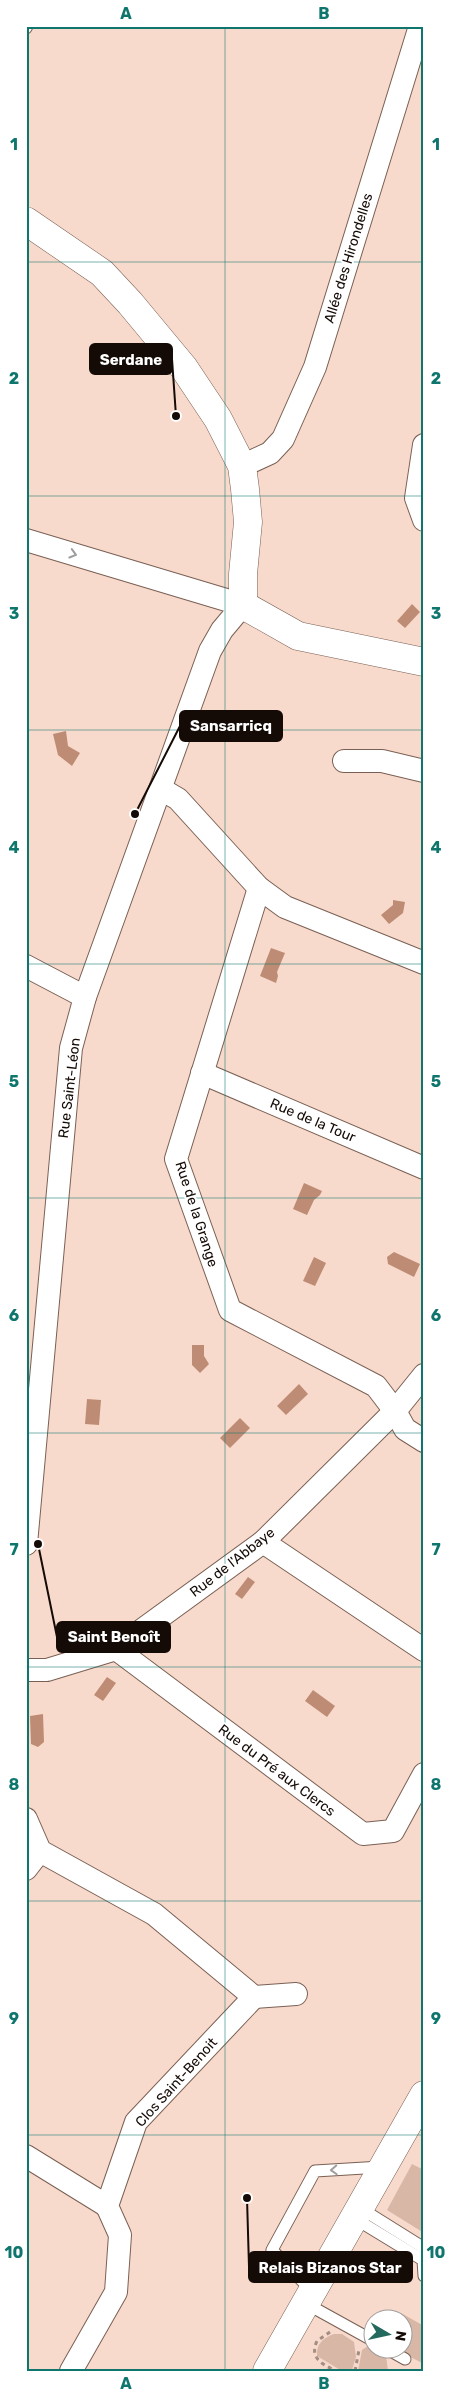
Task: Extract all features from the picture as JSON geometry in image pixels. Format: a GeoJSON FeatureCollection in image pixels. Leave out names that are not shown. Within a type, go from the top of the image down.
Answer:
{"type":"FeatureCollection","features":[{"type":"Feature","properties":{"kind":"street","name":"Allée des Hirondelles"},"geometry":{"type":"LineString","coordinates":[[242,466],[270,453],[283,439],[314,367],[420,26]]}},
{"type":"Feature","properties":{"kind":"street"},"geometry":{"type":"LineString","coordinates":[[26,221],[102,273],[130,303],[184,368],[218,419],[242,466],[248,522],[243,567],[243,605]]}},
{"type":"Feature","properties":{"kind":"street"},"geometry":{"type":"LineString","coordinates":[[424,446],[416,498],[424,520]]}},
{"type":"Feature","properties":{"kind":"street"},"geometry":{"type":"LineString","coordinates":[[26,540],[243,605],[298,636],[424,662]]}},
{"type":"Feature","properties":{"kind":"street","name":"Rue Saint-Léon"},"geometry":{"type":"LineString","coordinates":[[26,1544],[71,1048],[85,997],[210,651],[222,630],[243,605]]}},
{"type":"Feature","properties":{"kind":"street"},"geometry":{"type":"LineString","coordinates":[[344,761],[382,761],[424,771]]}},
{"type":"Feature","properties":{"kind":"street"},"geometry":{"type":"LineString","coordinates":[[161,789],[178,799],[259,888],[285,907],[424,963]]}},
{"type":"Feature","properties":{"kind":"street","name":"Rue de la Grange"},"geometry":{"type":"LineString","coordinates":[[259,888],[176,1159],[230,1310],[376,1386],[395,1411],[404,1429],[424,1441]]}},
{"type":"Feature","properties":{"kind":"street"},"geometry":{"type":"LineString","coordinates":[[26,966],[85,997]]}},
{"type":"Feature","properties":{"kind":"street","name":"Rue de la Tour"},"geometry":{"type":"LineString","coordinates":[[202,1073],[424,1168]]}},
{"type":"Feature","properties":{"kind":"street","name":"Rue de l'Abbaye"},"geometry":{"type":"LineString","coordinates":[[26,1670],[46,1670],[116,1649],[263,1542],[395,1411],[424,1375]]}},
{"type":"Feature","properties":{"kind":"street"},"geometry":{"type":"LineString","coordinates":[[263,1542],[424,1650]]}},
{"type":"Feature","properties":{"kind":"street","name":"Rue du Pré aux Clercs"},"geometry":{"type":"LineString","coordinates":[[116,1649],[363,1834],[393,1831],[424,1774]]}},
{"type":"Feature","properties":{"kind":"street"},"geometry":{"type":"LineString","coordinates":[[26,1819],[40,1851],[154,1914],[254,1997],[296,1994]]}},
{"type":"Feature","properties":{"kind":"street"},"geometry":{"type":"LineString","coordinates":[[26,1869],[40,1851]]}},
{"type":"Feature","properties":{"kind":"street","name":"Clos Saint-Benoit"},"geometry":{"type":"LineString","coordinates":[[107,2206],[136,2122],[254,1997]]}},
{"type":"Feature","properties":{"kind":"street"},"geometry":{"type":"LineString","coordinates":[[268,2370],[424,2095]]}},
{"type":"Feature","properties":{"kind":"street"},"geometry":{"type":"LineString","coordinates":[[26,2156],[107,2206],[120,2235],[116,2292],[71,2371]]}},
{"type":"Feature","properties":{"kind":"lane"},"geometry":{"type":"LineString","coordinates":[[362,2334],[309,2297],[272,2250],[315,2171],[383,2167]]}},
{"type":"Feature","properties":{"kind":"lane"},"geometry":{"type":"LineString","coordinates":[[357,2213],[424,2248]]}},
{"type":"Feature","properties":{"kind":"lane"},"geometry":{"type":"LineString","coordinates":[[357,2213],[423,2260],[424,2276]]}},
{"type":"Feature","properties":{"kind":"path"},"geometry":{"type":"LineString","coordinates":[[336,2371],[315,2358],[314,2348],[325,2334],[354,2330],[359,2358],[355,2371]]}},
{"type":"Feature","properties":{"kind":"shaded area"},"geometry":{"type":"Polygon","coordinates":[[[412,604],[420,612],[405,628],[397,621],[412,604]]]}},
{"type":"Feature","properties":{"kind":"shaded area"},"geometry":{"type":"Polygon","coordinates":[[[66,731],[68,746],[80,753],[72,766],[58,755],[53,734],[66,731]]]}},
{"type":"Feature","properties":{"kind":"shaded area"},"geometry":{"type":"Polygon","coordinates":[[[393,900],[405,902],[403,913],[389,924],[381,915],[393,905],[393,900]]]}},
{"type":"Feature","properties":{"kind":"shaded area"},"geometry":{"type":"Polygon","coordinates":[[[271,948],[285,953],[277,972],[276,983],[260,976],[271,948]]]}},
{"type":"Feature","properties":{"kind":"shaded area"},"geometry":{"type":"Polygon","coordinates":[[[304,1183],[322,1191],[314,1200],[307,1215],[293,1209],[304,1183]]]}},
{"type":"Feature","properties":{"kind":"shaded area"},"geometry":{"type":"Polygon","coordinates":[[[394,1252],[420,1264],[414,1277],[388,1264],[387,1257],[394,1252]]]}},
{"type":"Feature","properties":{"kind":"shaded area"},"geometry":{"type":"Polygon","coordinates":[[[314,1257],[326,1263],[315,1286],[303,1281],[314,1257]]]}},
{"type":"Feature","properties":{"kind":"shaded area"},"geometry":{"type":"Polygon","coordinates":[[[192,1345],[204,1345],[204,1356],[209,1364],[200,1373],[192,1365],[192,1345]]]}},
{"type":"Feature","properties":{"kind":"shaded area"},"geometry":{"type":"Polygon","coordinates":[[[299,1384],[308,1394],[286,1415],[277,1406],[299,1384]]]}},
{"type":"Feature","properties":{"kind":"shaded area"},"geometry":{"type":"Polygon","coordinates":[[[87,1399],[101,1400],[99,1425],[85,1424],[87,1399]]]}},
{"type":"Feature","properties":{"kind":"shaded area"},"geometry":{"type":"Polygon","coordinates":[[[240,1418],[250,1428],[230,1448],[220,1438],[240,1418]]]}},
{"type":"Feature","properties":{"kind":"shaded area"},"geometry":{"type":"Polygon","coordinates":[[[248,1577],[255,1582],[242,1599],[235,1594],[248,1577]]]}},
{"type":"Feature","properties":{"kind":"shaded area"},"geometry":{"type":"Polygon","coordinates":[[[107,1677],[116,1683],[103,1701],[94,1695],[107,1677]]]}},
{"type":"Feature","properties":{"kind":"shaded area"},"geometry":{"type":"Polygon","coordinates":[[[313,1690],[335,1706],[327,1717],[305,1701],[313,1690]]]}},
{"type":"Feature","properties":{"kind":"shaded area"},"geometry":{"type":"Polygon","coordinates":[[[43,1714],[44,1742],[38,1747],[31,1744],[30,1716],[43,1714]]]}},
{"type":"Feature","properties":{"kind":"shaded area"},"geometry":{"type":"Polygon","coordinates":[[[412,2164],[424,2170],[424,2233],[387,2210],[412,2164]]]}},
{"type":"Feature","properties":{"kind":"shaded area"},"geometry":{"type":"Polygon","coordinates":[[[412,2319],[424,2326],[424,2364],[412,2358],[412,2319]]]}},
{"type":"Feature","properties":{"kind":"shaded area"},"geometry":{"type":"Polygon","coordinates":[[[334,2334],[342,2334],[354,2342],[356,2357],[352,2370],[342,2371],[317,2356],[321,2342],[334,2334]]]}},
{"type":"Feature","properties":{"kind":"shaded area"},"geometry":{"type":"Polygon","coordinates":[[[362,2350],[362,2360],[387,2360],[388,2371],[358,2371],[362,2350]]]}},
{"type":"Feature","properties":{"kind":"place","name":"Serdane"},"geometry":{"type":"Point","coordinates":[176,416]}},
{"type":"Feature","properties":{"kind":"place","name":"Sansarricq"},"geometry":{"type":"Point","coordinates":[135,814]}},
{"type":"Feature","properties":{"kind":"place","name":"Saint Benoît"},"geometry":{"type":"Point","coordinates":[38,1544]}},
{"type":"Feature","properties":{"kind":"place","name":"Relais Bizanos Star"},"geometry":{"type":"Point","coordinates":[247,2198]}}]}
